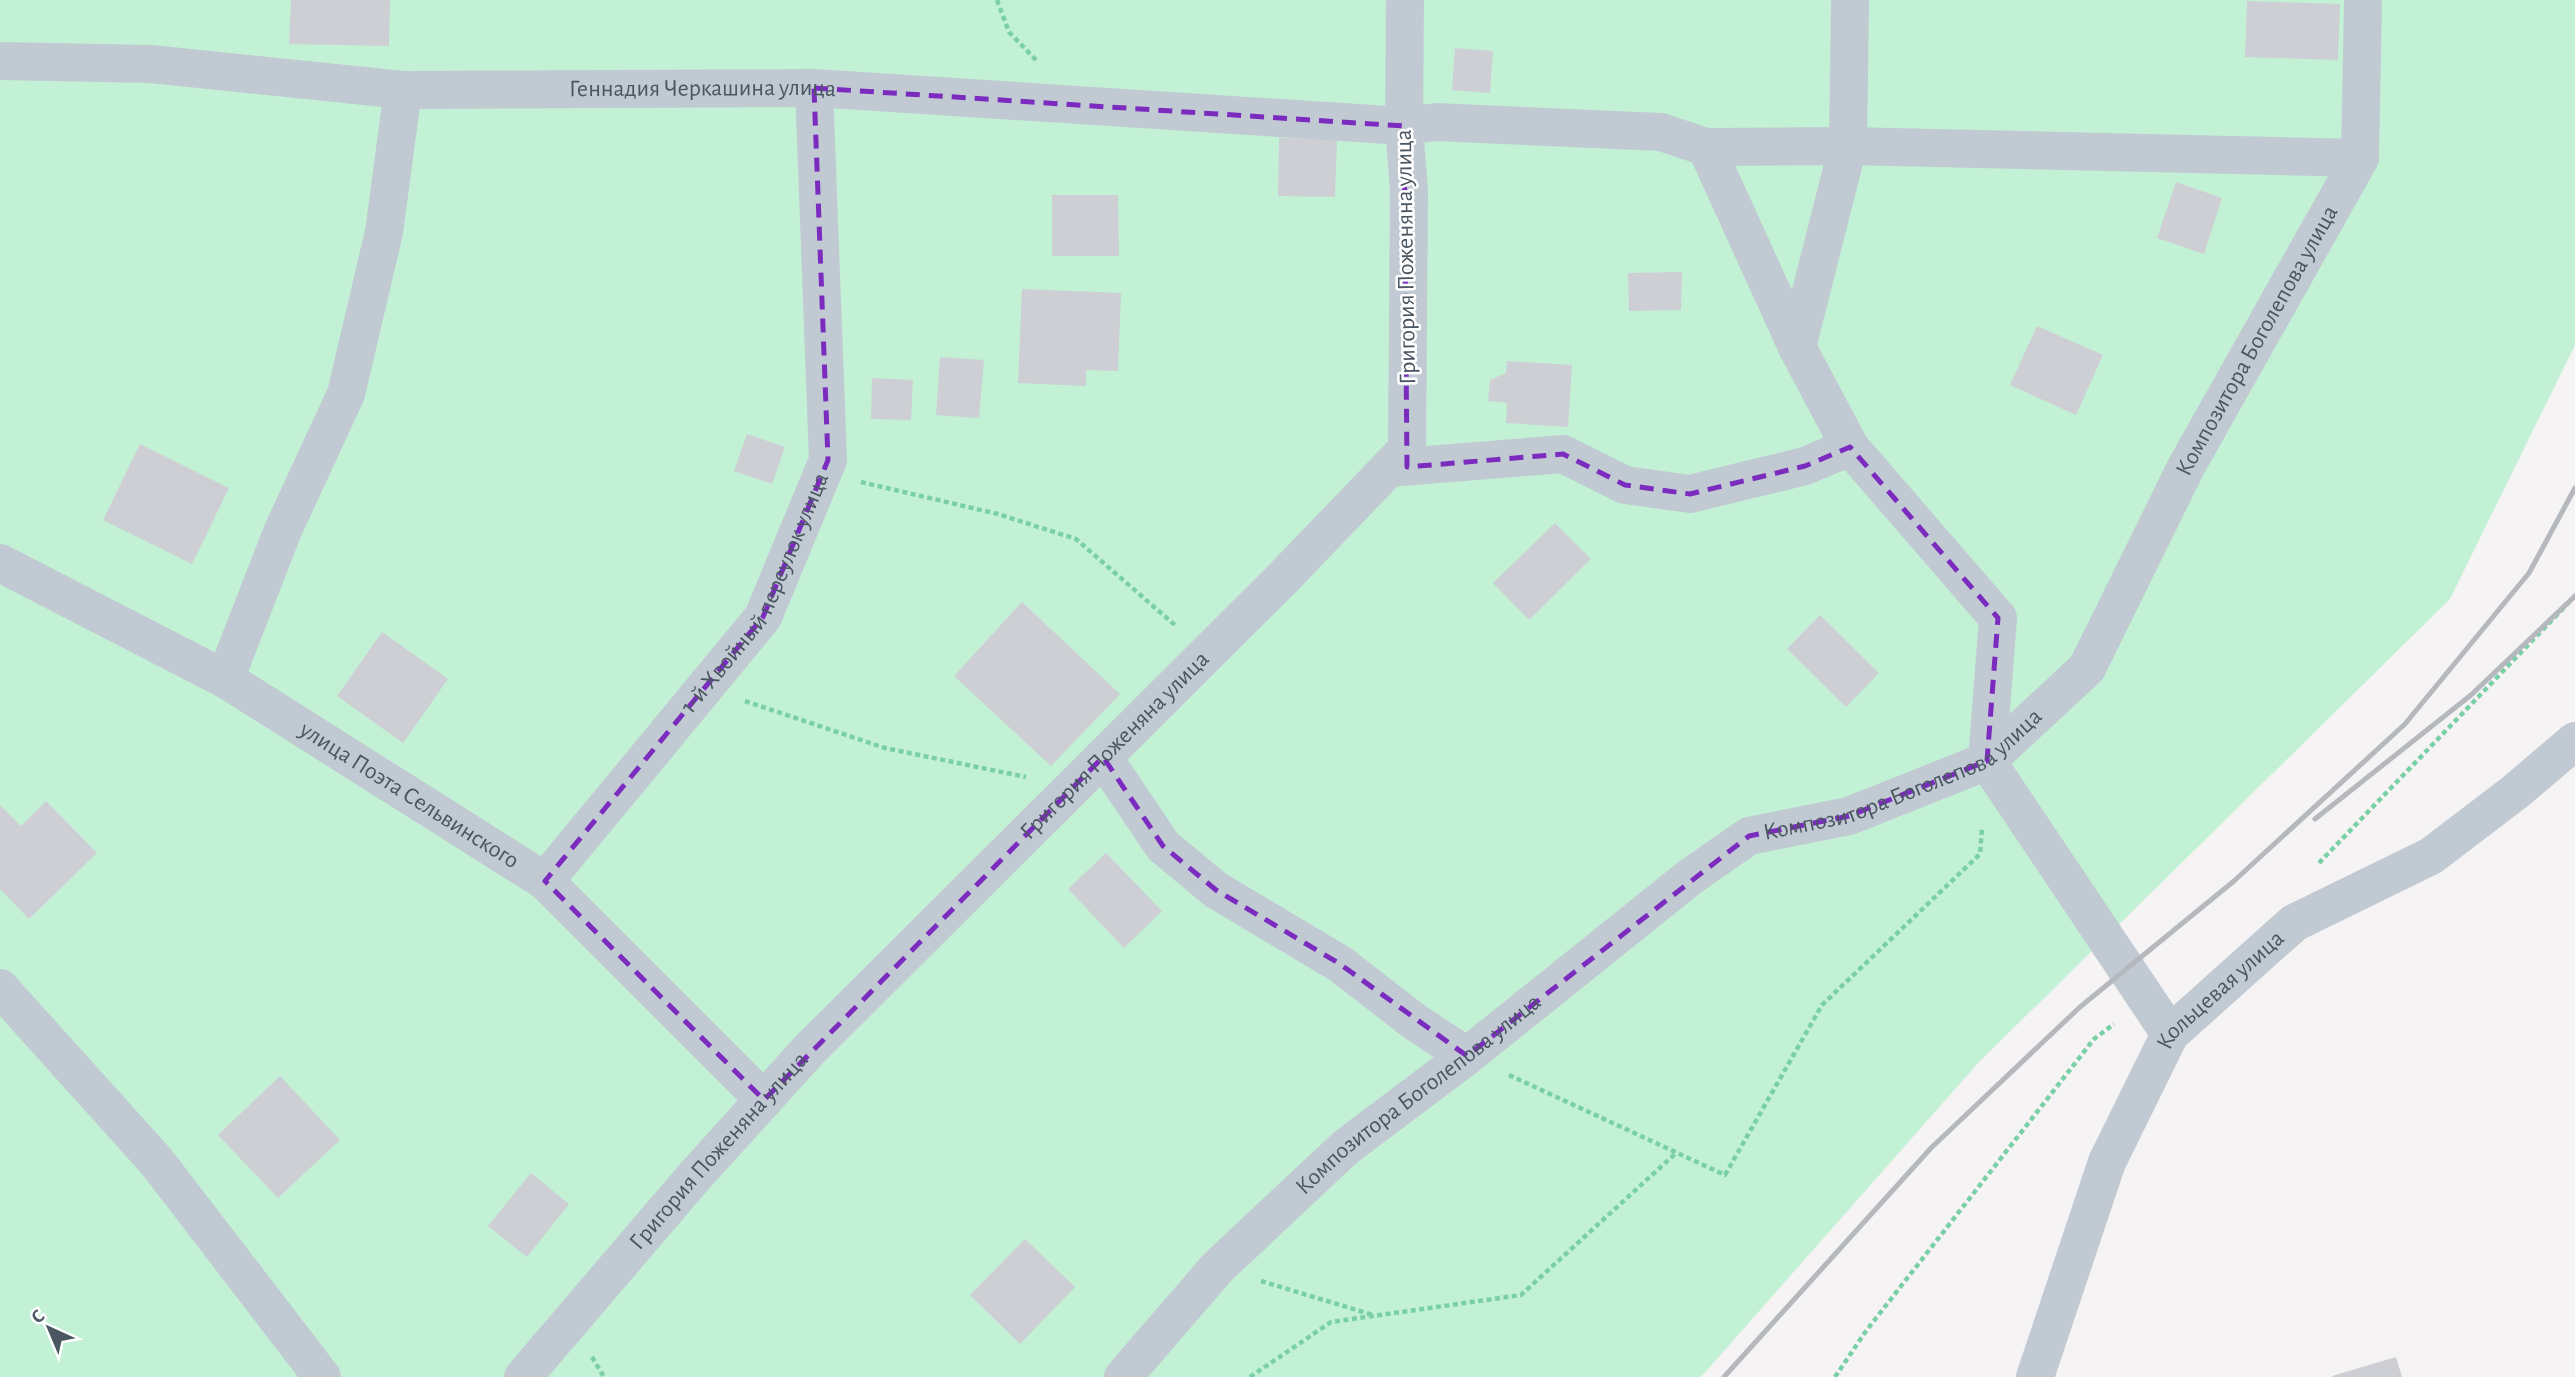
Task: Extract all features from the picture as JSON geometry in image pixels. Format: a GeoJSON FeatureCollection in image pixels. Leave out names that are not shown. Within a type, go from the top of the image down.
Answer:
{"type":"FeatureCollection","features":[{"type":"Feature","properties":{"kind":"street","name":"Григория Поженяна улица"},"geometry":{"type":"LineString","coordinates":[[523,1377],[693,1178],[809,1050],[1207,653],[1407,449],[1409,191],[1404,126],[1405,0]]}},
{"type":"Feature","properties":{"kind":"street"},"geometry":{"type":"LineString","coordinates":[[1797,347],[1848,146],[1850,0]]}},
{"type":"Feature","properties":{"kind":"street","name":"Композитора Боголепова улица"},"geometry":{"type":"LineString","coordinates":[[1123,1377],[1216,1268],[1346,1147],[1466,1056],[1690,877],[1749,836],[1849,816],[1987,761],[2087,668],[2186,467],[2360,158],[2363,0]]}},
{"type":"Feature","properties":{"kind":"street","name":"Геннадия Черкашина улица"},"geometry":{"type":"LineString","coordinates":[[0,61],[151,64],[403,90],[814,88],[1404,126],[1436,122],[1661,132],[1706,147],[1848,146],[2360,158]]}},
{"type":"Feature","properties":{"kind":"street","name":"1-й Хвойный переулок улица"},"geometry":{"type":"LineString","coordinates":[[545,881],[762,617],[828,460],[814,88]]}},
{"type":"Feature","properties":{"kind":"street"},"geometry":{"type":"LineString","coordinates":[[225,679],[284,530],[346,394],[384,232],[403,90]]}},
{"type":"Feature","properties":{"kind":"street"},"geometry":{"type":"LineString","coordinates":[[1706,147],[1797,347],[1850,447],[1998,618],[1987,761],[2170,1034]]}},
{"type":"Feature","properties":{"kind":"street"},"geometry":{"type":"LineString","coordinates":[[1388,468],[1563,454],[1625,485],[1690,494],[1805,466],[1850,447]]}},
{"type":"Feature","properties":{"kind":"street","name":"улица Поэта Сельвинского"},"geometry":{"type":"LineString","coordinates":[[0,563],[225,679],[545,881],[764,1100]]}},
{"type":"Feature","properties":{"kind":"street","name":"Кольцевая улица"},"geometry":{"type":"LineString","coordinates":[[2035,1377],[2107,1162],[2170,1034],[2294,923],[2431,856],[2515,792],[2575,741]]}},
{"type":"Feature","properties":{"kind":"street"},"geometry":{"type":"LineString","coordinates":[[1103,757],[1163,846],[1216,890],[1339,964],[1415,1022],[1466,1056]]}},
{"type":"Feature","properties":{"kind":"street"},"geometry":{"type":"LineString","coordinates":[[0,988],[156,1161],[322,1377]]}},
{"type":"Feature","properties":{"kind":"path"},"geometry":{"type":"LineString","coordinates":[[998,0],[1009,32],[1078,105]]}},
{"type":"Feature","properties":{"kind":"path"},"geometry":{"type":"LineString","coordinates":[[823,473],[998,514],[1076,538],[1207,653]]}},
{"type":"Feature","properties":{"kind":"path"},"geometry":{"type":"LineString","coordinates":[[704,688],[885,748],[1038,779],[1062,798]]}},
{"type":"Feature","properties":{"kind":"path"},"geometry":{"type":"LineString","coordinates":[[1466,1056],[1725,1175],[1822,1005],[1980,854],[1982,827]]}},
{"type":"Feature","properties":{"kind":"path"},"geometry":{"type":"LineString","coordinates":[[1250,1377],[1331,1322],[1521,1295],[1676,1153]]}},
{"type":"Feature","properties":{"kind":"path"},"geometry":{"type":"LineString","coordinates":[[1216,1268],[1378,1316]]}},
{"type":"Feature","properties":{"kind":"highlighted area"},"geometry":{"type":"Polygon","coordinates":[[[814,88],[1404,126],[1407,467],[1563,454],[1625,485],[1690,494],[1805,466],[1850,447],[1998,618],[1987,761],[1849,816],[1749,836],[1467,1056],[1340,964],[1216,890],[1163,846],[1103,757],[764,1100],[545,881],[763,617],[828,460],[814,88]]]}},
{"type":"Feature","properties":{"kind":"green space"},"geometry":{"type":"Polygon","coordinates":[[[0,0],[2575,0],[2575,345],[2450,599],[1979,1062],[1701,1377],[0,1377],[0,0]]]}},
{"type":"Feature","properties":{"kind":"building"},"geometry":{"type":"Polygon","coordinates":[[[291,0],[390,0],[389,46],[289,44],[291,0]]]}},
{"type":"Feature","properties":{"kind":"building"},"geometry":{"type":"Polygon","coordinates":[[[2247,1],[2340,4],[2338,60],[2245,57],[2247,1]]]}},
{"type":"Feature","properties":{"kind":"building"},"geometry":{"type":"Polygon","coordinates":[[[1455,48],[1493,51],[1490,93],[1452,90],[1455,48]]]}},
{"type":"Feature","properties":{"kind":"building"},"geometry":{"type":"Polygon","coordinates":[[[1279,138],[1337,139],[1335,197],[1278,196],[1279,138]]]}},
{"type":"Feature","properties":{"kind":"building"},"geometry":{"type":"Polygon","coordinates":[[[2176,182],[2222,198],[2204,254],[2157,238],[2176,182]]]}},
{"type":"Feature","properties":{"kind":"building"},"geometry":{"type":"Polygon","coordinates":[[[1052,195],[1118,195],[1119,256],[1052,256],[1052,195]]]}},
{"type":"Feature","properties":{"kind":"building"},"geometry":{"type":"Polygon","coordinates":[[[1682,272],[1681,310],[1629,311],[1628,273],[1682,272]]]}},
{"type":"Feature","properties":{"kind":"building"},"geometry":{"type":"Polygon","coordinates":[[[1022,289],[1121,293],[1118,371],[1086,370],[1086,386],[1018,383],[1022,289]]]}},
{"type":"Feature","properties":{"kind":"building"},"geometry":{"type":"Polygon","coordinates":[[[2037,326],[2103,355],[2076,415],[2010,385],[2037,326]]]}},
{"type":"Feature","properties":{"kind":"building"},"geometry":{"type":"Polygon","coordinates":[[[940,357],[984,360],[979,418],[936,415],[940,357]]]}},
{"type":"Feature","properties":{"kind":"building"},"geometry":{"type":"Polygon","coordinates":[[[1507,361],[1572,365],[1568,427],[1506,423],[1507,403],[1488,401],[1490,380],[1506,373],[1507,361]]]}},
{"type":"Feature","properties":{"kind":"building"},"geometry":{"type":"Polygon","coordinates":[[[872,378],[913,380],[911,420],[871,419],[872,378]]]}},
{"type":"Feature","properties":{"kind":"building"},"geometry":{"type":"Polygon","coordinates":[[[747,434],[785,447],[772,484],[734,471],[747,434]]]}},
{"type":"Feature","properties":{"kind":"building"},"geometry":{"type":"Polygon","coordinates":[[[140,444],[229,488],[192,564],[103,520],[140,444]]]}},
{"type":"Feature","properties":{"kind":"building"},"geometry":{"type":"Polygon","coordinates":[[[1555,523],[1591,559],[1529,620],[1493,583],[1555,523]]]}},
{"type":"Feature","properties":{"kind":"building"},"geometry":{"type":"Polygon","coordinates":[[[1022,602],[1120,694],[1051,766],[954,676],[1022,602]]]}},
{"type":"Feature","properties":{"kind":"building"},"geometry":{"type":"Polygon","coordinates":[[[1820,615],[1879,673],[1846,707],[1787,649],[1820,615]]]}},
{"type":"Feature","properties":{"kind":"building"},"geometry":{"type":"Polygon","coordinates":[[[382,632],[448,679],[403,743],[337,696],[382,632]]]}},
{"type":"Feature","properties":{"kind":"building"},"geometry":{"type":"Polygon","coordinates":[[[46,801],[97,853],[29,919],[0,889],[0,805],[21,826],[46,801]]]}},
{"type":"Feature","properties":{"kind":"building"},"geometry":{"type":"Polygon","coordinates":[[[1106,853],[1162,911],[1124,948],[1068,889],[1106,853]]]}},
{"type":"Feature","properties":{"kind":"building"},"geometry":{"type":"Polygon","coordinates":[[[280,1076],[340,1140],[278,1198],[218,1135],[280,1076]]]}},
{"type":"Feature","properties":{"kind":"building"},"geometry":{"type":"Polygon","coordinates":[[[531,1173],[569,1204],[527,1257],[488,1226],[531,1173]]]}},
{"type":"Feature","properties":{"kind":"building"},"geometry":{"type":"Polygon","coordinates":[[[1025,1239],[1075,1287],[1020,1344],[970,1295],[1025,1239]]]}},
{"type":"Feature","properties":{"kind":"building"},"geometry":{"type":"Polygon","coordinates":[[[2396,1357],[2402,1377],[2332,1377],[2332,1376],[2396,1357]]]}},
{"type":"Feature","properties":{"kind":"railway"},"geometry":{"type":"LineString","coordinates":[[1724,1377],[1931,1148],[2080,1007],[2234,881],[2405,724],[2529,573],[2575,488]]}},
{"type":"Feature","properties":{"kind":"railway"},"geometry":{"type":"LineString","coordinates":[[2315,819],[2471,695],[2575,596]]}}]}
